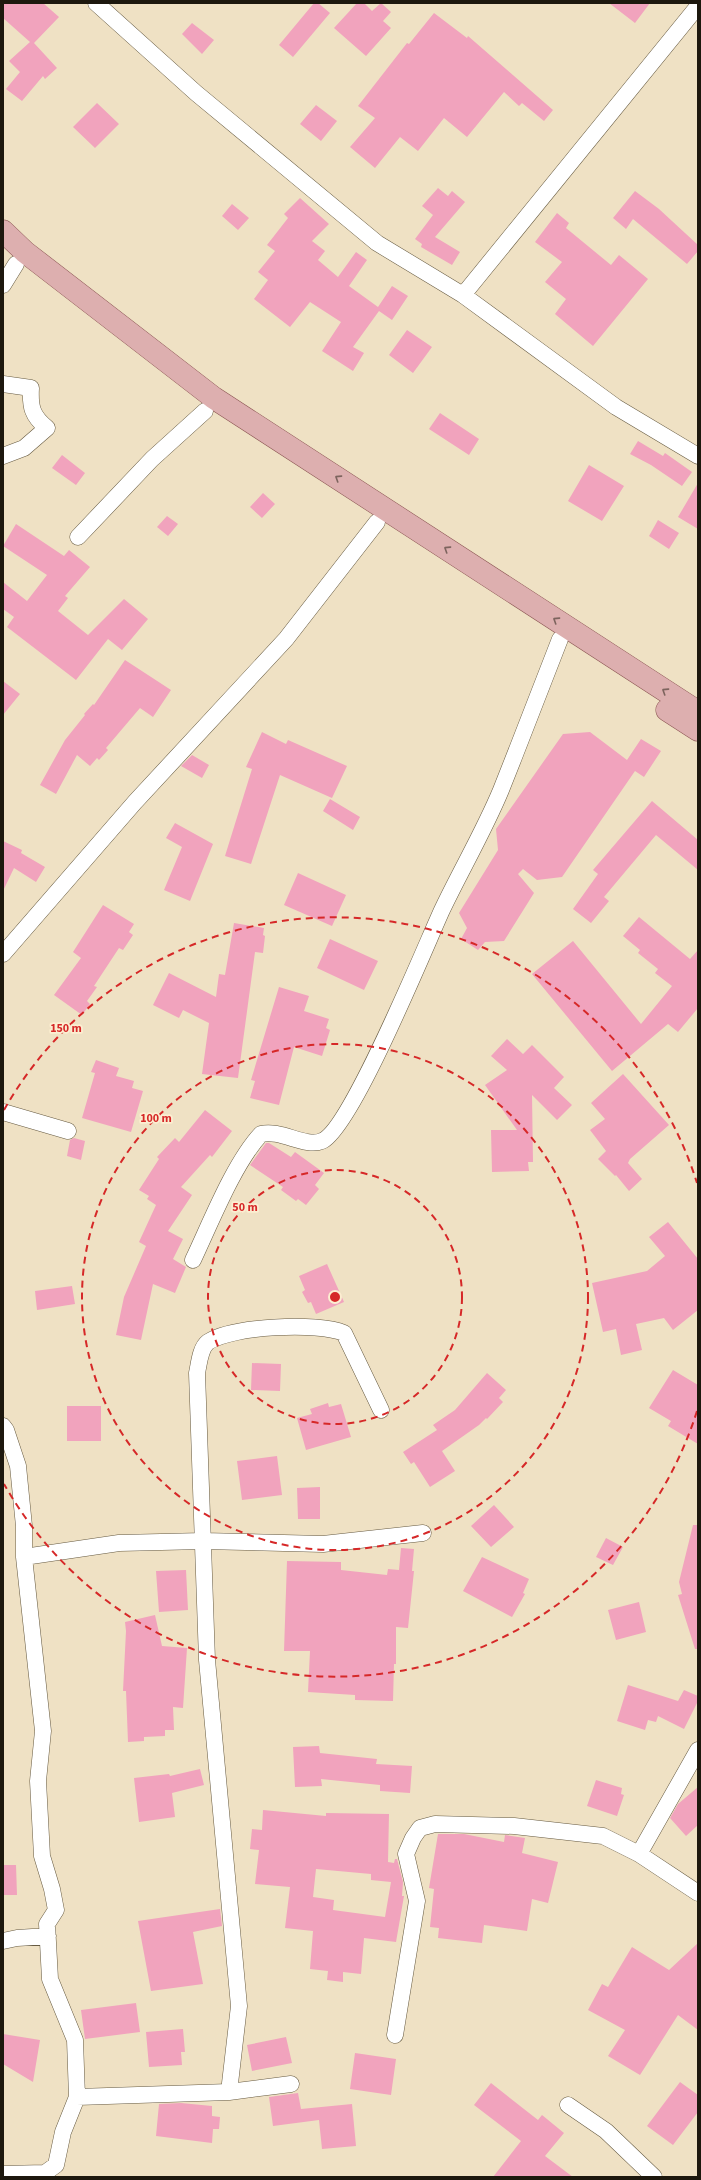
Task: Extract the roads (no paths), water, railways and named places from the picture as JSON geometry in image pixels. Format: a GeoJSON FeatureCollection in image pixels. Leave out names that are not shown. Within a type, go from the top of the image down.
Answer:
{"type":"FeatureCollection","features":[{"type":"Feature","properties":{"kind":"main road"},"geometry":{"type":"LineString","coordinates":[[3,230],[25,252],[214,398],[698,712]]}},
{"type":"Feature","properties":{"kind":"main road"},"geometry":{"type":"LineString","coordinates":[[9,258],[205,411],[560,639],[698,730]]}},
{"type":"Feature","properties":{"kind":"street"},"geometry":{"type":"LineString","coordinates":[[96,3],[196,93],[377,242],[463,295],[616,407],[698,456]]}},
{"type":"Feature","properties":{"kind":"street"},"geometry":{"type":"LineString","coordinates":[[463,295],[698,6]]}},
{"type":"Feature","properties":{"kind":"street"},"geometry":{"type":"LineString","coordinates":[[3,285],[9,258]]}},
{"type":"Feature","properties":{"kind":"street"},"geometry":{"type":"LineString","coordinates":[[3,384],[31,388],[32,408],[37,420],[48,428],[24,448],[3,456]]}},
{"type":"Feature","properties":{"kind":"street"},"geometry":{"type":"LineString","coordinates":[[78,537],[152,459],[205,411]]}},
{"type":"Feature","properties":{"kind":"street"},"geometry":{"type":"LineString","coordinates":[[3,954],[135,802],[286,640],[377,522]]}},
{"type":"Feature","properties":{"kind":"street"},"geometry":{"type":"LineString","coordinates":[[193,1260],[225,1192],[254,1142],[261,1134],[277,1133],[312,1143],[322,1141],[331,1134],[354,1100],[395,1016],[442,910],[500,792],[560,639]]}},
{"type":"Feature","properties":{"kind":"street"},"geometry":{"type":"LineString","coordinates":[[3,1112],[68,1131]]}},
{"type":"Feature","properties":{"kind":"street"},"geometry":{"type":"LineString","coordinates":[[228,2092],[239,2006],[207,1660],[197,1373],[199,1358],[207,1343],[224,1335],[259,1329],[312,1327],[334,1329],[344,1333],[380,1410]]}},
{"type":"Feature","properties":{"kind":"street"},"geometry":{"type":"LineString","coordinates":[[3,1426],[18,1466],[24,1526],[24,1557],[43,1731],[38,1781],[42,1856],[52,1889],[56,1910],[47,1924],[50,1979],[75,2040],[77,2097],[62,2132],[56,2165],[45,2173],[3,2174]]}},
{"type":"Feature","properties":{"kind":"street"},"geometry":{"type":"LineString","coordinates":[[24,1557],[119,1543],[203,1541],[322,1544],[423,1533]]}},
{"type":"Feature","properties":{"kind":"street"},"geometry":{"type":"LineString","coordinates":[[639,1854],[698,1750]]}},
{"type":"Feature","properties":{"kind":"street"},"geometry":{"type":"LineString","coordinates":[[395,2035],[417,1900],[406,1854],[413,1838],[420,1828],[435,1824],[521,1826],[603,1836],[639,1854],[698,1893]]}},
{"type":"Feature","properties":{"kind":"street"},"geometry":{"type":"LineString","coordinates":[[3,1942],[17,1938],[48,1936]]}},
{"type":"Feature","properties":{"kind":"street"},"geometry":{"type":"LineString","coordinates":[[77,2097],[228,2092],[291,2084]]}},
{"type":"Feature","properties":{"kind":"street"},"geometry":{"type":"LineString","coordinates":[[568,2105],[606,2131],[654,2177]]}}]}
